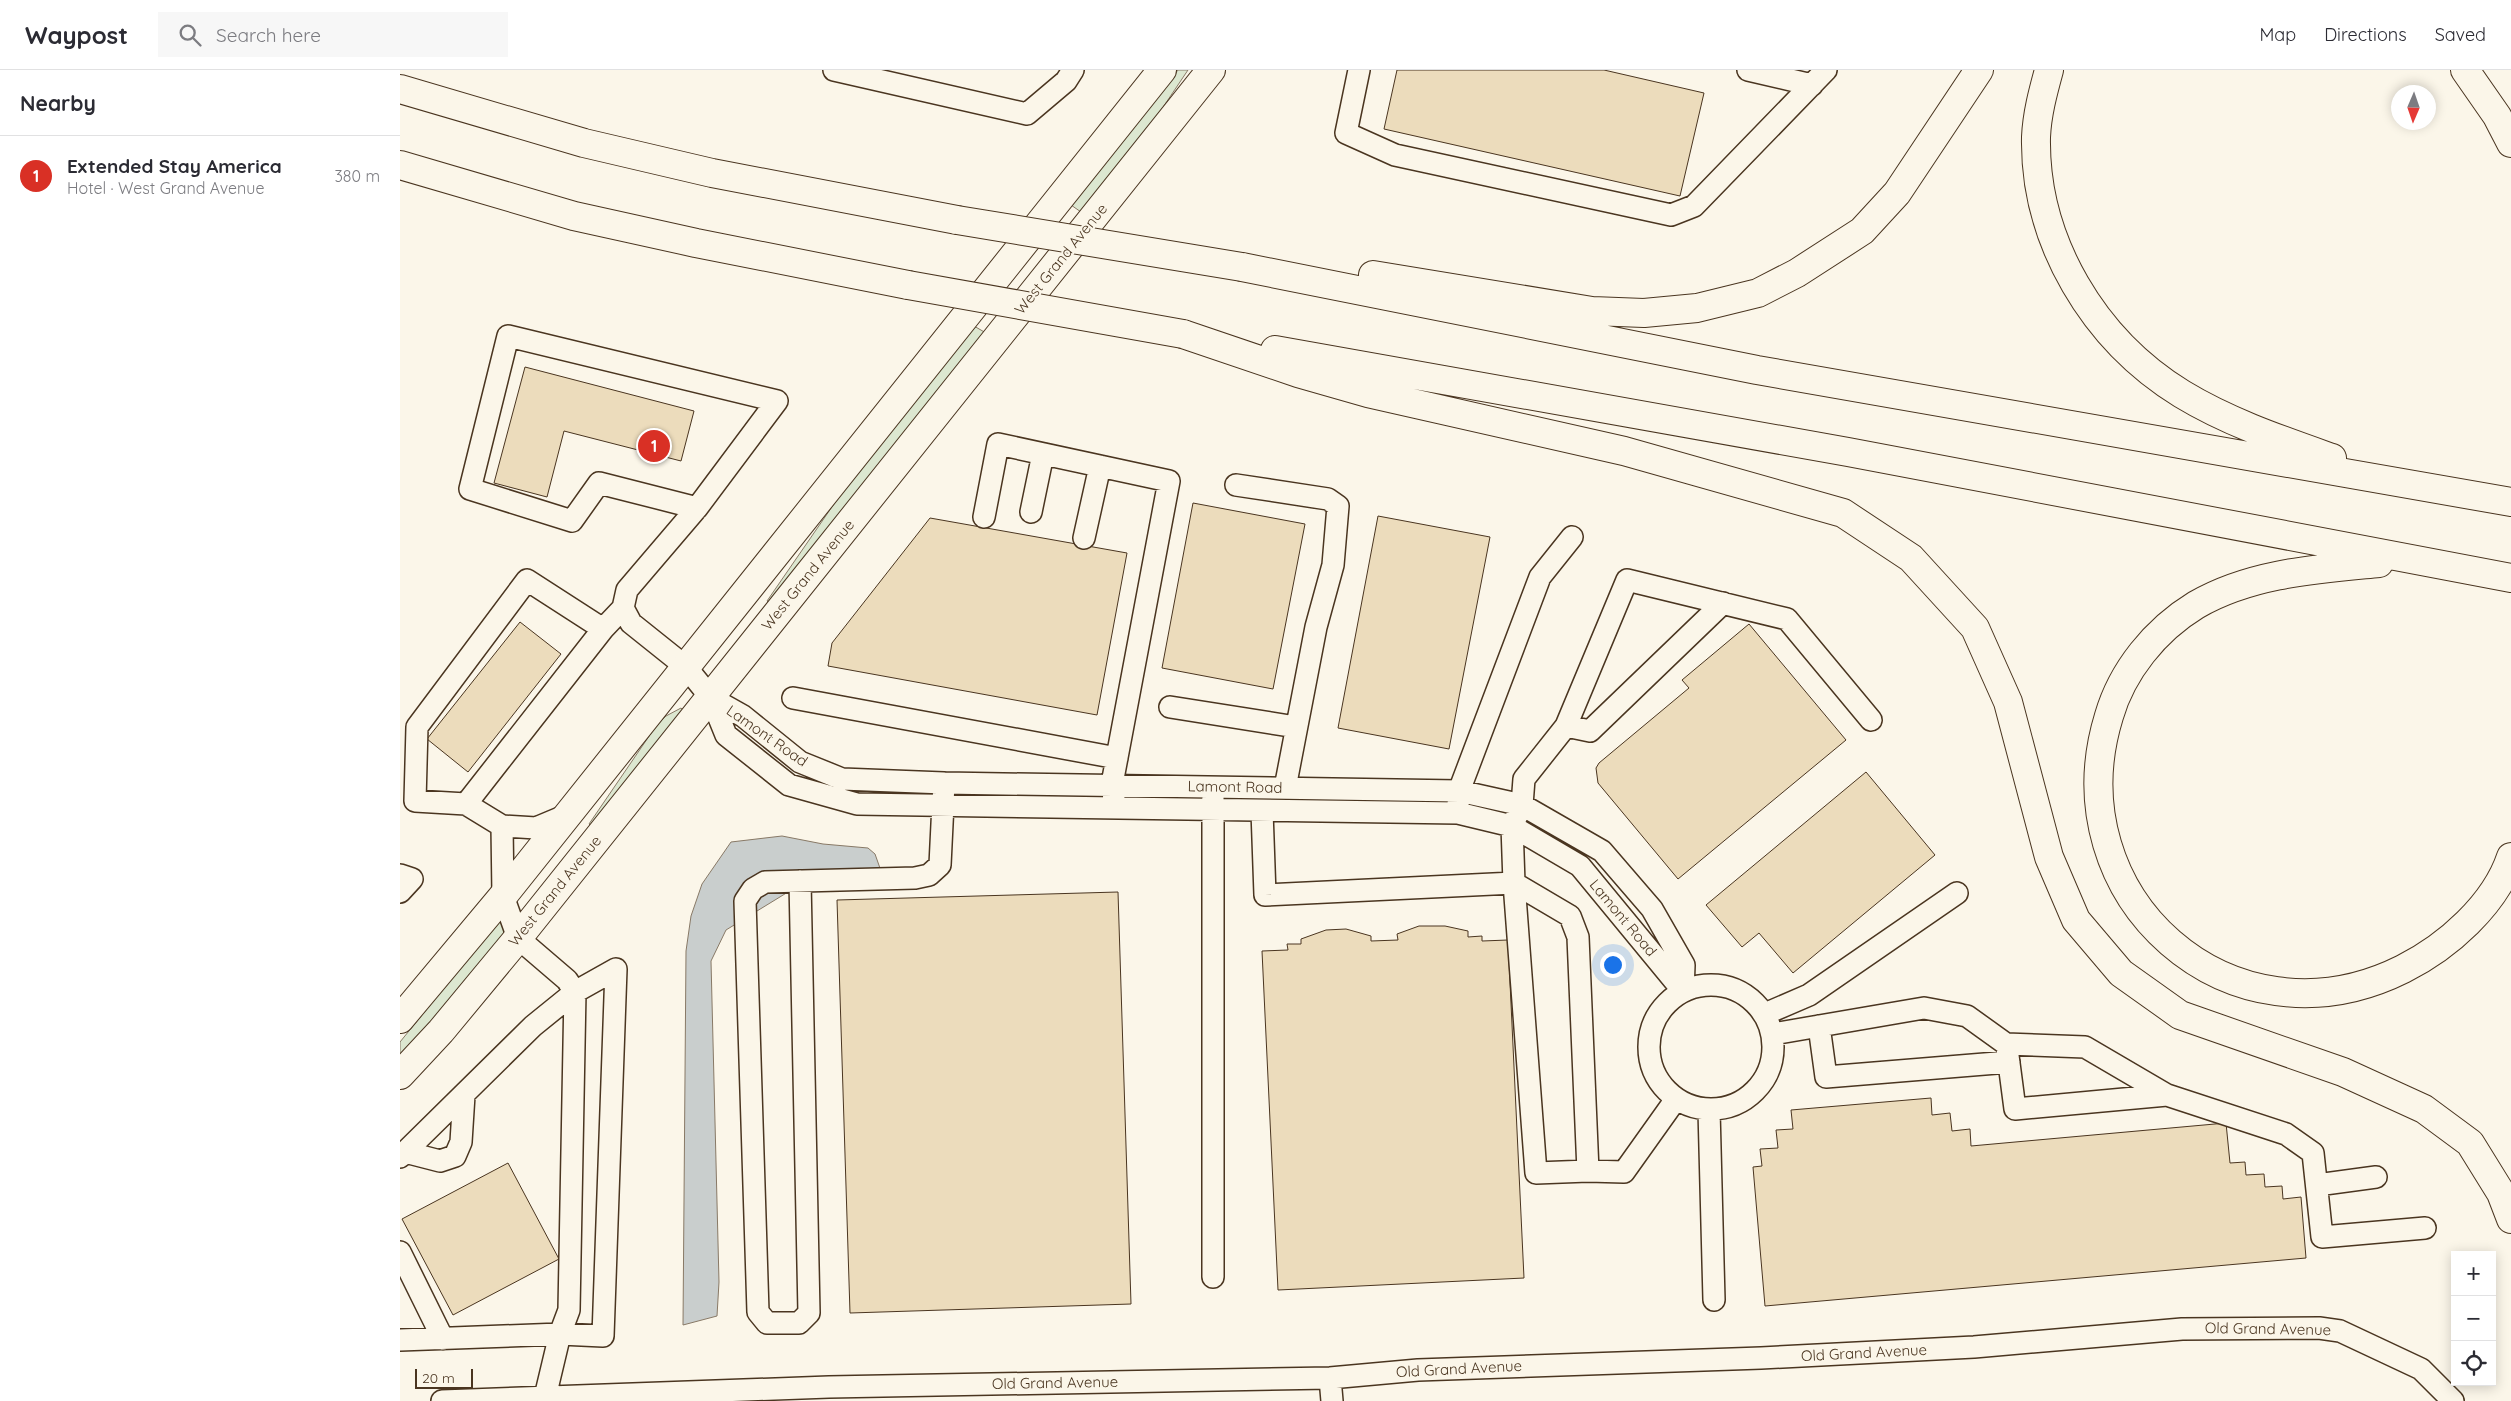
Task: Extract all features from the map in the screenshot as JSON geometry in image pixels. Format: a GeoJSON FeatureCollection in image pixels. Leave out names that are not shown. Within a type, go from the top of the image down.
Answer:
{"type":"FeatureCollection","features":[{"type":"Feature","properties":{"kind":"main road"},"geometry":{"type":"LineString","coordinates":[[400,1019],[504,896],[1162,70]]}},
{"type":"Feature","properties":{"kind":"main road","name":"West Grand Avenue"},"geometry":{"type":"LineString","coordinates":[[400,1075],[441,1031],[518,938],[1211,70]]}},
{"type":"Feature","properties":{"kind":"main road"},"geometry":{"type":"LineString","coordinates":[[1242,267],[1359,272],[1592,311],[1644,314],[1696,308],[1758,293],[1797,273],[1862,231],[1897,193],[1979,70]]}},
{"type":"Feature","properties":{"kind":"main road"},"geometry":{"type":"LineString","coordinates":[[2049,70],[2041,99],[2036,136],[2041,202],[2062,259],[2075,286],[2099,320],[2127,351],[2152,373],[2183,394],[2221,414],[2290,443],[2404,483]]}},
{"type":"Feature","properties":{"kind":"main road"},"geometry":{"type":"LineString","coordinates":[[2465,70],[2497,116],[2511,143]]}},
{"type":"Feature","properties":{"kind":"main road"},"geometry":{"type":"LineString","coordinates":[[400,89],[584,143],[712,174],[957,220],[1242,267],[1757,370],[2511,502]]}},
{"type":"Feature","properties":{"kind":"main road"},"geometry":{"type":"LineString","coordinates":[[400,165],[574,216],[696,243],[1183,334],[1848,452],[2408,560],[2511,578]]}},
{"type":"Feature","properties":{"kind":"main road"},"geometry":{"type":"LineString","coordinates":[[1183,334],[1298,373],[1368,393],[1624,451],[1843,514],[1911,558],[1975,628],[2008,702],[2048,856],[2076,920],[2121,973],[2180,1015],[2342,1072],[2424,1109],[2470,1143],[2502,1193],[2511,1219]]}},
{"type":"Feature","properties":{"kind":"main road"},"geometry":{"type":"LineString","coordinates":[[2408,560],[2321,568],[2246,582],[2197,605],[2174,620],[2151,642],[2132,666],[2113,702],[2103,734],[2097,774],[2099,809],[2105,840],[2126,890],[2164,938],[2195,961],[2223,977],[2260,988],[2295,992],[2328,992],[2357,987],[2386,977],[2414,963],[2466,924],[2488,899],[2507,868],[2511,857]]}},
{"type":"Feature","properties":{"kind":"street"},"geometry":{"type":"LineString","coordinates":[[834,70],[1027,114],[1066,81],[1072,70]]}},
{"type":"Feature","properties":{"kind":"street"},"geometry":{"type":"LineString","coordinates":[[1359,70],[1346,134],[1395,155],[1671,215],[1694,206],[1819,78]]}},
{"type":"Feature","properties":{"kind":"street"},"geometry":{"type":"LineString","coordinates":[[1748,70],[1819,78]]}},
{"type":"Feature","properties":{"kind":"street"},"geometry":{"type":"LineString","coordinates":[[466,804],[603,629],[623,608],[627,590],[697,508],[777,401],[508,336],[470,489],[572,521],[599,483],[697,508]]}},
{"type":"Feature","properties":{"kind":"street"},"geometry":{"type":"LineString","coordinates":[[984,517],[998,444],[1169,481],[1112,784],[1115,809]]}},
{"type":"Feature","properties":{"kind":"street"},"geometry":{"type":"LineString","coordinates":[[1031,512],[1043,454]]}},
{"type":"Feature","properties":{"kind":"street"},"geometry":{"type":"LineString","coordinates":[[1084,538],[1100,466]]}},
{"type":"Feature","properties":{"kind":"street"},"geometry":{"type":"LineString","coordinates":[[1236,485],[1328,499],[1338,506],[1333,565],[1316,627],[1284,788]]}},
{"type":"Feature","properties":{"kind":"street"},"geometry":{"type":"LineString","coordinates":[[1458,813],[1459,791],[1540,576],[1572,537]]}},
{"type":"Feature","properties":{"kind":"street"},"geometry":{"type":"LineString","coordinates":[[567,815],[536,828],[502,826],[466,804],[416,801],[417,728],[526,580],[603,629]]}},
{"type":"Feature","properties":{"kind":"street"},"geometry":{"type":"LineString","coordinates":[[1676,1099],[1624,1172],[1536,1173],[1514,883],[1512,826],[1522,805],[1524,779],[1566,726],[1627,580],[1787,619],[1872,720]]}},
{"type":"Feature","properties":{"kind":"street"},"geometry":{"type":"LineString","coordinates":[[1566,726],[1590,731],[1723,603]]}},
{"type":"Feature","properties":{"kind":"street","name":"Lamont Road"},"geometry":{"type":"LineString","coordinates":[[623,608],[631,623],[686,667],[710,698],[726,735],[789,785],[858,804],[943,807],[1458,813],[1512,826],[1580,866],[1683,991]]}},
{"type":"Feature","properties":{"kind":"street","name":"Lamont Road"},"geometry":{"type":"LineString","coordinates":[[710,698],[743,716],[800,762],[842,779],[944,783],[1112,784],[1459,791],[1522,805],[1602,851],[1652,909],[1684,965],[1683,991]]}},
{"type":"Feature","properties":{"kind":"street"},"geometry":{"type":"LineString","coordinates":[[793,698],[1117,758]]}},
{"type":"Feature","properties":{"kind":"street"},"geometry":{"type":"LineString","coordinates":[[1170,706],[1296,727]]}},
{"type":"Feature","properties":{"kind":"street"},"geometry":{"type":"LineString","coordinates":[[800,881],[809,1313],[800,1323],[767,1323],[758,1312],[746,902],[753,888],[765,882],[800,881],[915,878],[929,875],[940,865],[944,783]]}},
{"type":"Feature","properties":{"kind":"street"},"geometry":{"type":"LineString","coordinates":[[1213,787],[1213,1276]]}},
{"type":"Feature","properties":{"kind":"street"},"geometry":{"type":"LineString","coordinates":[[1262,811],[1265,895],[1514,883],[1570,916],[1578,937],[1588,1171]]}},
{"type":"Feature","properties":{"kind":"street"},"geometry":{"type":"LineString","coordinates":[[502,826],[504,896],[518,938],[567,980],[575,992],[569,1310],[560,1334],[545,1397]]}},
{"type":"Feature","properties":{"kind":"street"},"geometry":{"type":"LineString","coordinates":[[400,875],[412,879],[400,892]]}},
{"type":"Feature","properties":{"kind":"street"},"geometry":{"type":"LineString","coordinates":[[1765,1014],[1809,995],[1957,893]]}},
{"type":"Feature","properties":{"kind":"street"},"geometry":{"type":"LineString","coordinates":[[1631,926],[1652,909]]}},
{"type":"Feature","properties":{"kind":"street"},"geometry":{"type":"LineString","coordinates":[[400,1340],[560,1334],[603,1336],[616,969],[575,992],[533,1026],[402,1154]]}},
{"type":"Feature","properties":{"kind":"street"},"geometry":{"type":"LineString","coordinates":[[1700,985],[1719,985],[1737,990],[1753,1000],[1765,1014],[1773,1034],[1774,1053],[1769,1071],[1760,1087],[1745,1100],[1728,1108],[1709,1110],[1692,1107],[1676,1099],[1660,1084],[1651,1065],[1648,1043],[1653,1022],[1666,1004],[1683,991],[1700,985]]}},
{"type":"Feature","properties":{"kind":"street"},"geometry":{"type":"LineString","coordinates":[[1773,1034],[1924,1008],[1967,1016],[2008,1053],[2015,1109],[2167,1095]]}},
{"type":"Feature","properties":{"kind":"street"},"geometry":{"type":"LineString","coordinates":[[1819,1026],[1826,1076],[2008,1053],[2085,1047],[2167,1095],[2286,1134],[2313,1153],[2322,1237],[2425,1228]]}},
{"type":"Feature","properties":{"kind":"street"},"geometry":{"type":"LineString","coordinates":[[402,1154],[440,1161],[455,1156],[461,1142],[464,1095]]}},
{"type":"Feature","properties":{"kind":"street"},"geometry":{"type":"LineString","coordinates":[[1709,1110],[1714,1300]]}},
{"type":"Feature","properties":{"kind":"street"},"geometry":{"type":"LineString","coordinates":[[2317,1185],[2376,1176]]}},
{"type":"Feature","properties":{"kind":"street"},"geometry":{"type":"LineString","coordinates":[[400,1252],[443,1339]]}},
{"type":"Feature","properties":{"kind":"street","name":"Old Grand Avenue"},"geometry":{"type":"LineString","coordinates":[[442,1401],[545,1397],[829,1394],[1330,1378],[1418,1370],[1761,1358],[1974,1348],[2182,1329],[2325,1328],[2340,1331],[2421,1369],[2453,1401]]}},
{"type":"Feature","properties":{"kind":"street"},"geometry":{"type":"LineString","coordinates":[[1330,1378],[1332,1401]]}},
{"type":"Feature","properties":{"kind":"green space"},"geometry":{"type":"Polygon","coordinates":[[[1178,70],[1188,70],[1145,134],[1081,212],[1071,205],[1178,70]]]}},
{"type":"Feature","properties":{"kind":"green space"},"geometry":{"type":"Polygon","coordinates":[[[974,326],[986,333],[770,604],[767,601],[845,488],[974,326]]]}},
{"type":"Feature","properties":{"kind":"green space"},"geometry":{"type":"Polygon","coordinates":[[[681,708],[684,711],[592,827],[589,824],[656,726],[666,716],[681,708]]]}},
{"type":"Feature","properties":{"kind":"green space"},"geometry":{"type":"Polygon","coordinates":[[[500,919],[508,932],[446,1007],[400,1057],[400,1042],[500,919]]]}},
{"type":"Feature","properties":{"kind":"shaded area"},"geometry":{"type":"Polygon","coordinates":[[[782,836],[823,844],[868,848],[875,854],[881,871],[806,881],[726,930],[711,961],[719,1282],[717,1316],[683,1325],[686,951],[691,916],[702,884],[731,842],[782,836]]]}},
{"type":"Feature","properties":{"kind":"building"},"geometry":{"type":"Polygon","coordinates":[[[1397,70],[1604,70],[1704,93],[1680,196],[1384,129],[1397,70]]]}},
{"type":"Feature","properties":{"kind":"building"},"geometry":{"type":"Polygon","coordinates":[[[525,367],[694,411],[681,461],[564,431],[547,497],[494,483],[525,367]]]}},
{"type":"Feature","properties":{"kind":"building"},"geometry":{"type":"Polygon","coordinates":[[[1193,503],[1305,524],[1273,689],[1162,668],[1193,503]]]}},
{"type":"Feature","properties":{"kind":"building"},"geometry":{"type":"Polygon","coordinates":[[[1378,516],[1490,537],[1449,749],[1338,728],[1378,516]]]}},
{"type":"Feature","properties":{"kind":"building"},"geometry":{"type":"Polygon","coordinates":[[[930,518],[1127,553],[1097,715],[828,666],[832,643],[930,518]]]}},
{"type":"Feature","properties":{"kind":"building"},"geometry":{"type":"Polygon","coordinates":[[[520,622],[561,654],[468,772],[427,739],[520,622]]]}},
{"type":"Feature","properties":{"kind":"building"},"geometry":{"type":"Polygon","coordinates":[[[1749,624],[1846,740],[1678,879],[1598,783],[1596,768],[1599,763],[1689,688],[1682,680],[1749,624]]]}},
{"type":"Feature","properties":{"kind":"building"},"geometry":{"type":"Polygon","coordinates":[[[1866,772],[1935,855],[1793,973],[1759,933],[1742,947],[1706,905],[1866,772]]]}},
{"type":"Feature","properties":{"kind":"building"},"geometry":{"type":"Polygon","coordinates":[[[1118,892],[1131,1304],[850,1313],[837,900],[1118,892]]]}},
{"type":"Feature","properties":{"kind":"building"},"geometry":{"type":"Polygon","coordinates":[[[1419,926],[1445,926],[1468,931],[1468,937],[1482,936],[1482,941],[1508,940],[1524,1278],[1278,1290],[1262,951],[1288,950],[1287,944],[1301,944],[1301,939],[1326,930],[1346,929],[1371,936],[1371,941],[1398,940],[1397,934],[1419,926]]]}},
{"type":"Feature","properties":{"kind":"building"},"geometry":{"type":"Polygon","coordinates":[[[1931,1098],[1932,1115],[1950,1113],[1952,1131],[1970,1129],[1971,1146],[2226,1123],[2230,1163],[2245,1162],[2246,1175],[2264,1174],[2265,1187],[2282,1186],[2283,1199],[2301,1197],[2306,1258],[1765,1306],[1753,1167],[1762,1166],[1760,1149],[1778,1148],[1776,1130],[1793,1129],[1791,1110],[1931,1098]]]}},
{"type":"Feature","properties":{"kind":"building"},"geometry":{"type":"Polygon","coordinates":[[[508,1163],[559,1259],[453,1315],[402,1219],[508,1163]]]}},
{"type":"Feature","properties":{"kind":"place","name":"Extended Stay America"},"geometry":{"type":"Point","coordinates":[654,446]}}]}
